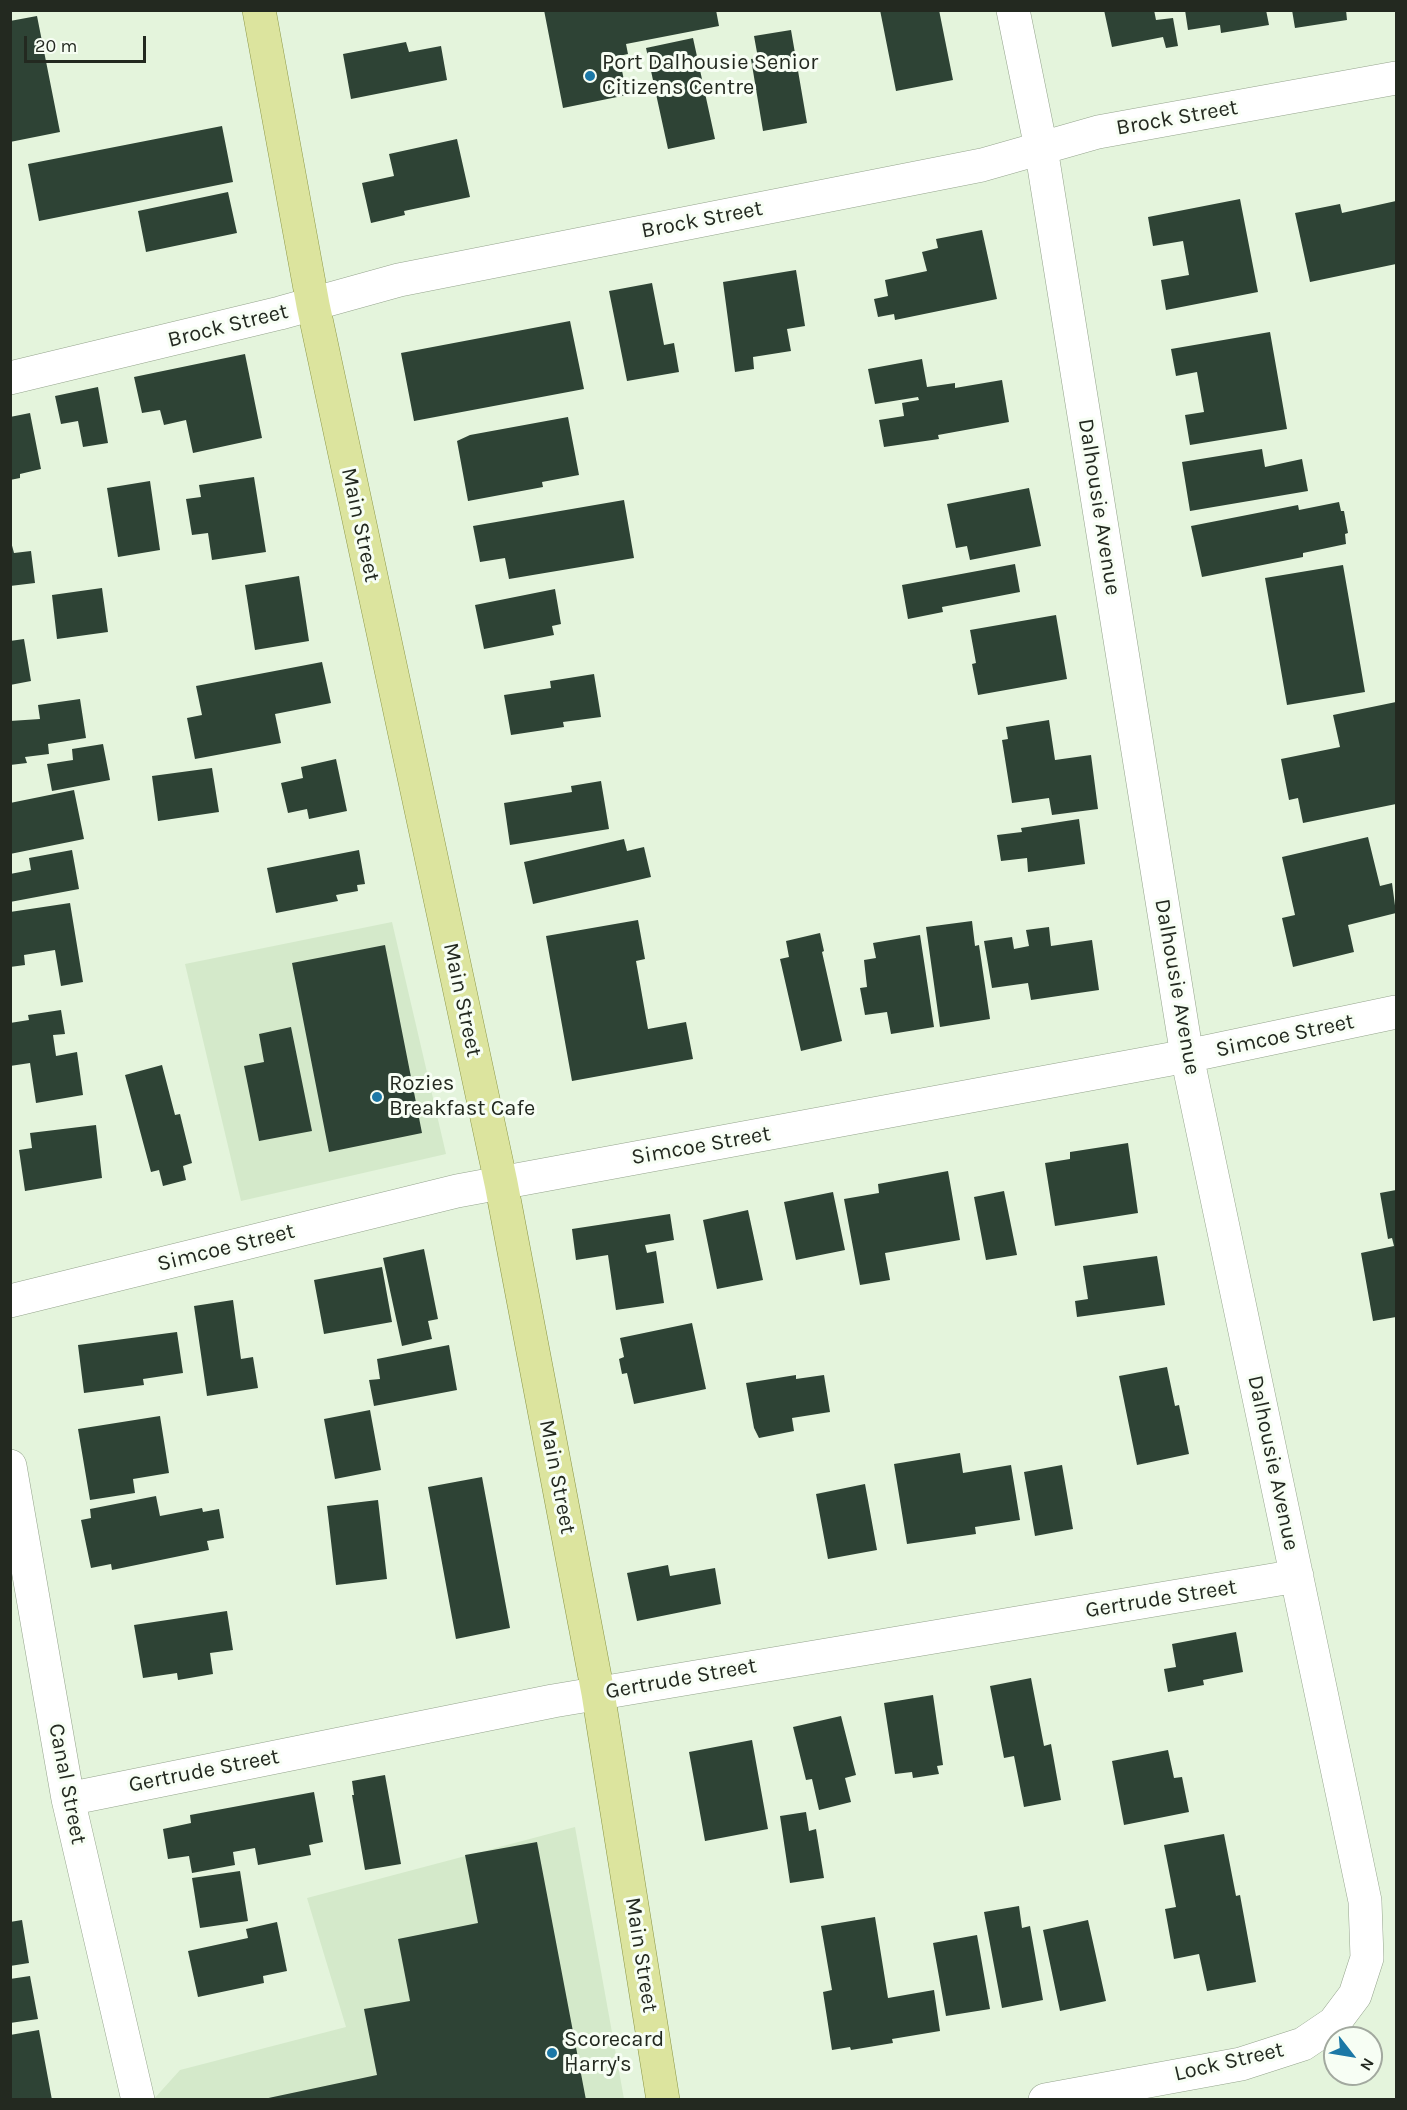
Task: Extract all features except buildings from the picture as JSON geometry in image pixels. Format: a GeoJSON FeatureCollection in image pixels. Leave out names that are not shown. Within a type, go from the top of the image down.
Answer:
{"type":"FeatureCollection","features":[{"type":"Feature","properties":{"kind":"main road","name":"Main Street"},"geometry":{"type":"LineString","coordinates":[[259,10],[313,305],[501,1183],[598,1693],[663,2100]]}},
{"type":"Feature","properties":{"kind":"street","name":"Dalhousie Avenue"},"geometry":{"type":"LineString","coordinates":[[1013,10],[1041,148],[1187,1056],[1365,1901],[1367,1958]]}},
{"type":"Feature","properties":{"kind":"street","name":"Brock Street"},"geometry":{"type":"LineString","coordinates":[[10,378],[313,305],[399,280],[982,165],[1098,132],[1396,78]]}},
{"type":"Feature","properties":{"kind":"street","name":"Simcoe Street"},"geometry":{"type":"LineString","coordinates":[[10,1301],[457,1191],[1187,1056],[1396,1012]]}},
{"type":"Feature","properties":{"kind":"street","name":"Canal Street"},"geometry":{"type":"LineString","coordinates":[[10,1466],[68,1799],[138,2100]]}},
{"type":"Feature","properties":{"kind":"street","name":"Gertrude Street"},"geometry":{"type":"LineString","coordinates":[[68,1799],[598,1693],[1297,1576]]}},
{"type":"Feature","properties":{"kind":"street","name":"Lock Street"},"geometry":{"type":"LineString","coordinates":[[1045,2100],[1241,2064],[1303,2044],[1334,2023],[1355,1995],[1367,1958]]}},
{"type":"Feature","properties":{"kind":"shaded area"},"geometry":{"type":"Polygon","coordinates":[[[392,922],[446,1154],[241,1201],[185,964],[392,922]]]}},
{"type":"Feature","properties":{"kind":"shaded area"},"geometry":{"type":"Polygon","coordinates":[[[575,1827],[624,2099],[153,2100],[180,2070],[346,2027],[307,1898],[575,1827]]]}},
{"type":"Feature","properties":{"kind":"place","name":"Port Dalhousie Senior Citizens Centre"},"geometry":{"type":"Point","coordinates":[590,76]}},
{"type":"Feature","properties":{"kind":"place","name":"Rozies Breakfast Cafe"},"geometry":{"type":"Point","coordinates":[377,1097]}},
{"type":"Feature","properties":{"kind":"place","name":"Scorecard Harry's"},"geometry":{"type":"Point","coordinates":[552,2053]}}]}
